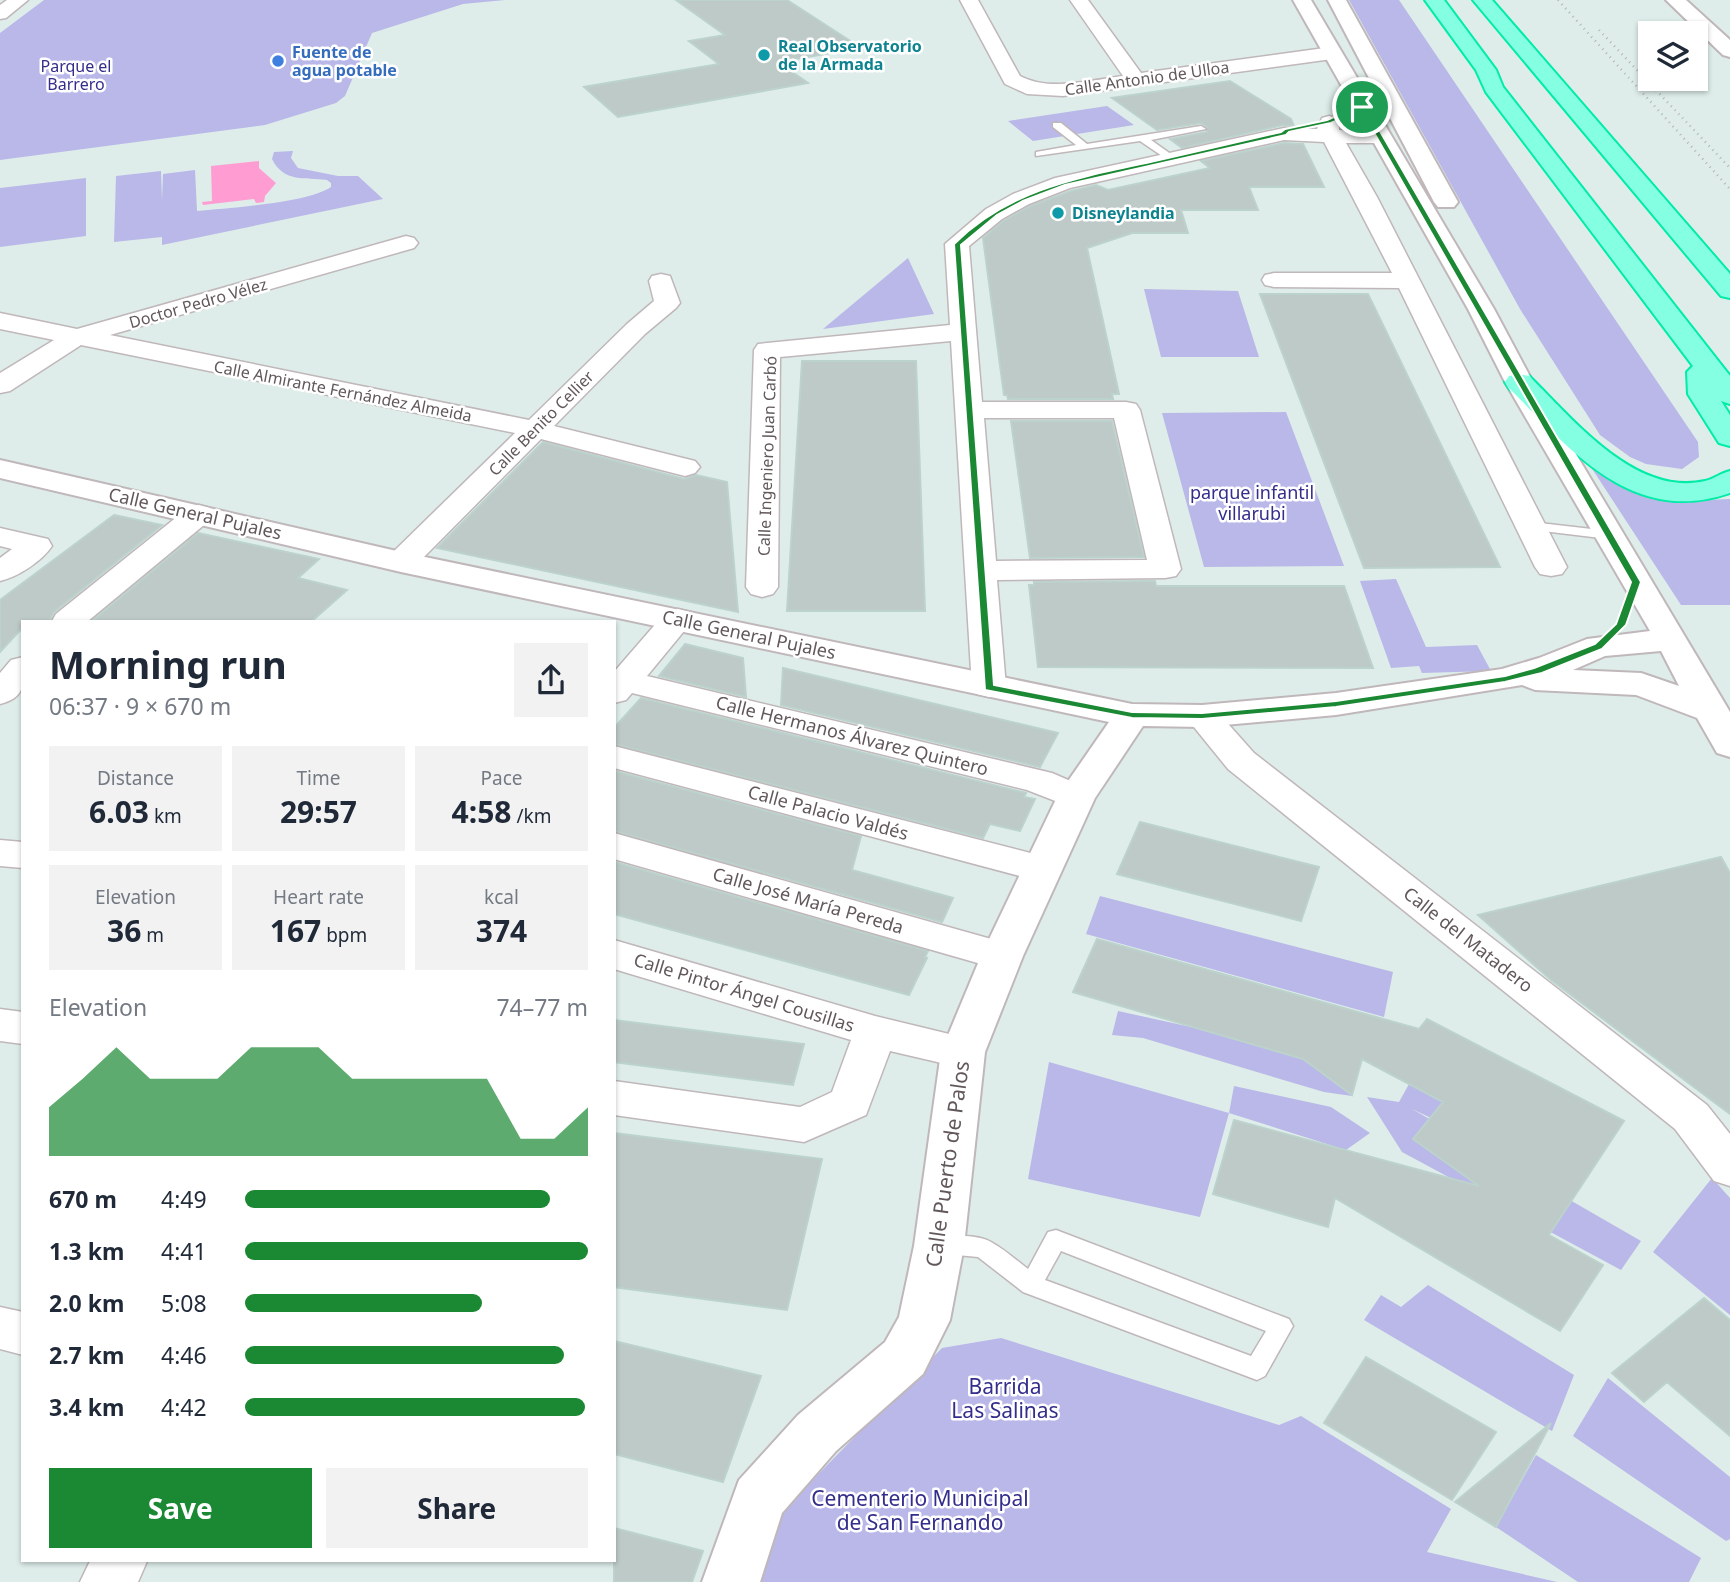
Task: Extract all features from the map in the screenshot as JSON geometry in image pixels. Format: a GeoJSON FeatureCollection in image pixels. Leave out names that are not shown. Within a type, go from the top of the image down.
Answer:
{"type":"FeatureCollection","features":[{"type":"Feature","properties":{"kind":"highway"},"geometry":{"type":"LineString","coordinates":[[1434,0],[1486,70],[1493,88],[1730,395]]}},
{"type":"Feature","properties":{"kind":"highway"},"geometry":{"type":"LineString","coordinates":[[1482,0],[1730,290]]}},
{"type":"Feature","properties":{"kind":"highway"},"geometry":{"type":"LineString","coordinates":[[1544,41],[1602,117],[1602,142]]}},
{"type":"Feature","properties":{"kind":"highway"},"geometry":{"type":"LineString","coordinates":[[1701,356],[1702,394],[1730,437]]}},
{"type":"Feature","properties":{"kind":"highway"},"geometry":{"type":"LineString","coordinates":[[1519,382],[1581,442],[1627,478],[1655,487],[1690,492],[1720,487],[1730,480]]}},
{"type":"Feature","properties":{"kind":"street"},"geometry":{"type":"LineString","coordinates":[[0,14],[19,0]]}},
{"type":"Feature","properties":{"kind":"street","name":"Calle Antonio de Ulloa"},"geometry":{"type":"LineString","coordinates":[[969,0],[1012,80],[1038,90],[1063,90],[1332,53]]}},
{"type":"Feature","properties":{"kind":"street"},"geometry":{"type":"LineString","coordinates":[[1079,0],[1136,80]]}},
{"type":"Feature","properties":{"kind":"street"},"geometry":{"type":"LineString","coordinates":[[1302,0],[1481,309],[1519,382],[1679,652],[1730,745]]}},
{"type":"Feature","properties":{"kind":"street"},"geometry":{"type":"LineString","coordinates":[[1337,0],[1457,223]]}},
{"type":"Feature","properties":{"kind":"street"},"geometry":{"type":"LineString","coordinates":[[1675,0],[1730,51]]}},
{"type":"Feature","properties":{"kind":"street"},"geometry":{"type":"LineString","coordinates":[[1330,128],[1362,107]]}},
{"type":"Feature","properties":{"kind":"street"},"geometry":{"type":"LineString","coordinates":[[1330,128],[1551,567]]}},
{"type":"Feature","properties":{"kind":"street"},"geometry":{"type":"LineString","coordinates":[[989,687],[957,244],[985,221],[1021,199],[1063,183],[1284,134],[1330,128],[1380,138]]}},
{"type":"Feature","properties":{"kind":"street","name":"Doctor Pedro Vélez"},"geometry":{"type":"LineString","coordinates":[[0,384],[76,337],[405,243]]}},
{"type":"Feature","properties":{"kind":"street"},"geometry":{"type":"LineString","coordinates":[[1475,255],[1487,276],[1481,309]]}},
{"type":"Feature","properties":{"kind":"street"},"geometry":{"type":"LineString","coordinates":[[1274,280],[1408,281]]}},
{"type":"Feature","properties":{"kind":"street","name":"Calle Benito Cellier"},"geometry":{"type":"LineString","coordinates":[[401,562],[636,329],[667,303],[660,281]]}},
{"type":"Feature","properties":{"kind":"street","name":"Calle Almirante Fernández Almeida"},"geometry":{"type":"LineString","coordinates":[[0,321],[534,429],[685,467]]}},
{"type":"Feature","properties":{"kind":"street","name":"Calle Ingeniero Juan Carbó"},"geometry":{"type":"LineString","coordinates":[[762,587],[767,350],[962,332]]}},
{"type":"Feature","properties":{"kind":"street"},"geometry":{"type":"LineString","coordinates":[[967,410],[1126,411],[1165,569],[980,571]]}},
{"type":"Feature","properties":{"kind":"street","name":"Calle General Pujales"},"geometry":{"type":"LineString","coordinates":[[0,468],[401,562],[1132,715],[1202,716],[1336,704],[1505,679]]}},
{"type":"Feature","properties":{"kind":"street"},"geometry":{"type":"LineString","coordinates":[[69,620],[199,514]]}},
{"type":"Feature","properties":{"kind":"street"},"geometry":{"type":"LineString","coordinates":[[0,537],[37,546],[0,572]]}},
{"type":"Feature","properties":{"kind":"street"},"geometry":{"type":"LineString","coordinates":[[1505,679],[1552,666],[1599,646],[1621,625],[1636,582]]}},
{"type":"Feature","properties":{"kind":"street"},"geometry":{"type":"LineString","coordinates":[[620,687],[665,631],[678,619]]}},
{"type":"Feature","properties":{"kind":"street"},"geometry":{"type":"LineString","coordinates":[[1599,646],[1679,652]]}},
{"type":"Feature","properties":{"kind":"street"},"geometry":{"type":"LineString","coordinates":[[1569,679],[1679,652]]}},
{"type":"Feature","properties":{"kind":"street"},"geometry":{"type":"LineString","coordinates":[[0,694],[21,669]]}},
{"type":"Feature","properties":{"kind":"street"},"geometry":{"type":"LineString","coordinates":[[1505,679],[1569,679],[1641,684],[1710,710]]}},
{"type":"Feature","properties":{"kind":"street","name":"Calle Hermanos Álvarez Quintero"},"geometry":{"type":"LineString","coordinates":[[620,687],[1040,781],[1076,797]]}},
{"type":"Feature","properties":{"kind":"street","name":"Calle Puerto de Palos"},"geometry":{"type":"LineString","coordinates":[[731,1582],[759,1499],[817,1433],[904,1359],[924,1320],[939,1246],[962,1052],[1002,956],[1076,797],[1132,715]]}},
{"type":"Feature","properties":{"kind":"street","name":"Calle del Matadero"},"geometry":{"type":"LineString","coordinates":[[1202,716],[1241,761],[1691,1117],[1730,1168]]}},
{"type":"Feature","properties":{"kind":"street","name":"Calle Palacio Valdés"},"geometry":{"type":"LineString","coordinates":[[616,758],[1042,869]]}},
{"type":"Feature","properties":{"kind":"street","name":"Calle José María Pereda"},"geometry":{"type":"LineString","coordinates":[[616,847],[1002,956]]}},
{"type":"Feature","properties":{"kind":"street"},"geometry":{"type":"LineString","coordinates":[[0,853],[21,855]]}},
{"type":"Feature","properties":{"kind":"street","name":"Calle Pintor Ángel Cousillas"},"geometry":{"type":"LineString","coordinates":[[616,955],[875,1032],[962,1052]]}},
{"type":"Feature","properties":{"kind":"street"},"geometry":{"type":"LineString","coordinates":[[0,1025],[21,1028]]}},
{"type":"Feature","properties":{"kind":"street"},"geometry":{"type":"LineString","coordinates":[[616,1098],[804,1125],[850,1102],[875,1032]]}},
{"type":"Feature","properties":{"kind":"street"},"geometry":{"type":"LineString","coordinates":[[0,1328],[21,1333]]}},
{"type":"Feature","properties":{"kind":"street"},"geometry":{"type":"LineString","coordinates":[[108,1582],[119,1562]]}},
{"type":"Feature","properties":{"kind":"lane"},"geometry":{"type":"LineString","coordinates":[[1057,125],[1085,147]]}},
{"type":"Feature","properties":{"kind":"lane"},"geometry":{"type":"LineString","coordinates":[[1040,154],[1200,129]]}},
{"type":"Feature","properties":{"kind":"lane"},"geometry":{"type":"LineString","coordinates":[[1142,138],[1171,159]]}},
{"type":"Feature","properties":{"kind":"lane"},"geometry":{"type":"LineString","coordinates":[[1531,526],[1609,535]]}},
{"type":"Feature","properties":{"kind":"lane"},"geometry":{"type":"LineString","coordinates":[[939,1246],[983,1248],[1031,1285],[1257,1369],[1281,1326],[1056,1240],[1031,1285]]}},
{"type":"Feature","properties":{"kind":"green space","name":"Parque el Barrero"},"geometry":{"type":"Polygon","coordinates":[[[44,0],[505,0],[463,4],[372,33],[345,96],[336,103],[265,125],[0,160],[0,33],[44,0]]]}},
{"type":"Feature","properties":{"kind":"green space"},"geometry":{"type":"Polygon","coordinates":[[[1349,0],[1399,0],[1698,442],[1699,457],[1682,469],[1646,464],[1630,457],[1600,435],[1520,309],[1349,0]]]}},
{"type":"Feature","properties":{"kind":"green space"},"geometry":{"type":"Polygon","coordinates":[[[1107,106],[1134,125],[1033,141],[1008,121],[1107,106]]]}},
{"type":"Feature","properties":{"kind":"green space"},"geometry":{"type":"Polygon","coordinates":[[[293,151],[291,158],[298,168],[338,176],[358,176],[383,199],[162,245],[162,237],[114,242],[116,176],[161,171],[162,200],[163,174],[195,170],[197,211],[287,201],[320,193],[331,187],[327,180],[296,177],[277,167],[272,159],[274,152],[293,151]]]}},
{"type":"Feature","properties":{"kind":"green space"},"geometry":{"type":"Polygon","coordinates":[[[86,178],[86,236],[0,247],[0,188],[86,178]]]}},
{"type":"Feature","properties":{"kind":"green space"},"geometry":{"type":"Polygon","coordinates":[[[908,258],[934,314],[823,329],[908,258]]]}},
{"type":"Feature","properties":{"kind":"green space"},"geometry":{"type":"Polygon","coordinates":[[[1144,289],[1238,291],[1259,357],[1161,357],[1144,289]]]}},
{"type":"Feature","properties":{"kind":"green space","name":"parque infantil villarubi"},"geometry":{"type":"Polygon","coordinates":[[[1286,412],[1344,566],[1204,567],[1162,413],[1286,412]]]}},
{"type":"Feature","properties":{"kind":"green space"},"geometry":{"type":"Polygon","coordinates":[[[1587,461],[1619,483],[1654,495],[1730,499],[1730,605],[1681,605],[1587,461]]]}},
{"type":"Feature","properties":{"kind":"green space"},"geometry":{"type":"Polygon","coordinates":[[[1396,579],[1426,647],[1477,645],[1491,671],[1422,673],[1419,666],[1391,668],[1360,581],[1396,579]]]}},
{"type":"Feature","properties":{"kind":"green space"},"geometry":{"type":"Polygon","coordinates":[[[1100,896],[1393,972],[1384,1017],[1086,934],[1100,896]]]}},
{"type":"Feature","properties":{"kind":"green space"},"geometry":{"type":"Polygon","coordinates":[[[1118,1011],[1191,1027],[1303,1059],[1329,1078],[1355,1085],[1352,1096],[1324,1092],[1143,1038],[1112,1035],[1118,1011]]]}},
{"type":"Feature","properties":{"kind":"green space"},"geometry":{"type":"Polygon","coordinates":[[[1049,1062],[1229,1113],[1200,1217],[1028,1179],[1049,1062]]]}},
{"type":"Feature","properties":{"kind":"green space"},"geometry":{"type":"Polygon","coordinates":[[[1409,1084],[1549,1160],[1540,1170],[1412,1109],[1641,1241],[1621,1270],[1402,1152],[1367,1097],[1399,1102],[1409,1084]]]}},
{"type":"Feature","properties":{"kind":"green space"},"geometry":{"type":"Polygon","coordinates":[[[1234,1086],[1331,1107],[1370,1133],[1346,1150],[1229,1113],[1234,1086]]]}},
{"type":"Feature","properties":{"kind":"green space"},"geometry":{"type":"Polygon","coordinates":[[[1712,1178],[1730,1198],[1730,1315],[1653,1252],[1712,1178]]]}},
{"type":"Feature","properties":{"kind":"green space"},"geometry":{"type":"Polygon","coordinates":[[[1428,1285],[1574,1375],[1552,1431],[1364,1320],[1381,1295],[1401,1307],[1428,1285]]]}},
{"type":"Feature","properties":{"kind":"green space"},"geometry":{"type":"Polygon","coordinates":[[[1001,1338],[1279,1425],[1301,1416],[1451,1509],[1427,1552],[1557,1582],[756,1582],[781,1512],[942,1348],[1001,1338]]]}},
{"type":"Feature","properties":{"kind":"green space"},"geometry":{"type":"Polygon","coordinates":[[[1608,1378],[1730,1477],[1730,1539],[1726,1541],[1573,1436],[1608,1378]]]}},
{"type":"Feature","properties":{"kind":"green space"},"geometry":{"type":"Polygon","coordinates":[[[1536,1455],[1701,1558],[1689,1582],[1578,1582],[1496,1527],[1536,1455]]]}},
{"type":"Feature","properties":{"kind":"shaded area"},"geometry":{"type":"Polygon","coordinates":[[[259,161],[259,168],[276,183],[265,196],[264,202],[256,203],[254,199],[203,205],[202,202],[212,201],[211,166],[259,161]]]}},
{"type":"Feature","properties":{"kind":"building","name":"Real Observatorio de la Armada"},"geometry":{"type":"Polygon","coordinates":[[[676,0],[787,0],[861,48],[778,62],[808,83],[618,117],[584,87],[719,64],[689,41],[725,35],[676,0]]]}},
{"type":"Feature","properties":{"kind":"building"},"geometry":{"type":"Polygon","coordinates":[[[1230,81],[1291,119],[1294,126],[1283,125],[1182,148],[1170,139],[1207,132],[1207,127],[1201,123],[1157,130],[1112,98],[1230,81]]]}},
{"type":"Feature","properties":{"kind":"building"},"geometry":{"type":"Polygon","coordinates":[[[1284,143],[1303,144],[1324,187],[1249,187],[1258,210],[1181,210],[1188,233],[1132,233],[1087,248],[1119,394],[1112,394],[1113,399],[1008,399],[1007,395],[1004,395],[983,238],[1003,221],[1030,206],[1071,191],[1096,185],[1108,190],[1210,168],[1201,161],[1284,143]]]}},
{"type":"Feature","properties":{"kind":"building"},"geometry":{"type":"Polygon","coordinates":[[[1260,294],[1368,294],[1500,567],[1364,568],[1260,294]]]}},
{"type":"Feature","properties":{"kind":"building"},"geometry":{"type":"Polygon","coordinates":[[[802,361],[916,361],[925,611],[787,611],[802,361]]]}},
{"type":"Feature","properties":{"kind":"building"},"geometry":{"type":"Polygon","coordinates":[[[1011,421],[1112,421],[1144,557],[1030,558],[1011,421]]]}},
{"type":"Feature","properties":{"kind":"building"},"geometry":{"type":"Polygon","coordinates":[[[543,442],[684,479],[696,475],[727,482],[738,612],[437,548],[543,442]]]}},
{"type":"Feature","properties":{"kind":"building"},"geometry":{"type":"Polygon","coordinates":[[[114,515],[162,525],[54,612],[50,620],[21,620],[21,629],[0,652],[0,600],[114,515]]]}},
{"type":"Feature","properties":{"kind":"building"},"geometry":{"type":"Polygon","coordinates":[[[198,533],[319,559],[298,578],[347,590],[313,620],[93,620],[198,533]]]}},
{"type":"Feature","properties":{"kind":"building"},"geometry":{"type":"Polygon","coordinates":[[[1155,581],[1156,586],[1344,586],[1373,668],[1038,667],[1029,585],[1034,585],[1034,582],[1155,581]]]}},
{"type":"Feature","properties":{"kind":"building"},"geometry":{"type":"Polygon","coordinates":[[[685,644],[743,658],[746,697],[659,676],[685,644]]]}},
{"type":"Feature","properties":{"kind":"building"},"geometry":{"type":"Polygon","coordinates":[[[783,668],[1058,733],[1040,767],[781,705],[783,668]]]}},
{"type":"Feature","properties":{"kind":"building"},"geometry":{"type":"Polygon","coordinates":[[[641,698],[1026,793],[1024,797],[1035,799],[1020,831],[990,824],[983,838],[616,745],[616,726],[641,698]]]}},
{"type":"Feature","properties":{"kind":"building"},"geometry":{"type":"Polygon","coordinates":[[[616,772],[861,836],[852,870],[953,898],[942,922],[616,832],[616,772]]]}},
{"type":"Feature","properties":{"kind":"building"},"geometry":{"type":"Polygon","coordinates":[[[1140,822],[1319,867],[1301,921],[1117,874],[1140,822]]]}},
{"type":"Feature","properties":{"kind":"building"},"geometry":{"type":"Polygon","coordinates":[[[1721,857],[1730,873],[1730,1114],[1551,980],[1478,915],[1721,857]]]}},
{"type":"Feature","properties":{"kind":"building"},"geometry":{"type":"Polygon","coordinates":[[[616,863],[928,951],[909,995],[616,915],[616,863]]]}},
{"type":"Feature","properties":{"kind":"building"},"geometry":{"type":"Polygon","coordinates":[[[1097,939],[1419,1029],[1427,1019],[1624,1121],[1549,1235],[1603,1265],[1560,1331],[1335,1198],[1328,1227],[1213,1194],[1234,1120],[1479,1186],[1413,1139],[1443,1102],[1362,1059],[1352,1095],[1303,1059],[1073,992],[1097,939]]]}},
{"type":"Feature","properties":{"kind":"building"},"geometry":{"type":"Polygon","coordinates":[[[616,1020],[804,1044],[793,1085],[616,1062],[616,1020]]]}},
{"type":"Feature","properties":{"kind":"building"},"geometry":{"type":"Polygon","coordinates":[[[616,1133],[822,1159],[787,1310],[616,1287],[616,1133]]]}},
{"type":"Feature","properties":{"kind":"building"},"geometry":{"type":"Polygon","coordinates":[[[1704,1298],[1730,1320],[1730,1436],[1667,1382],[1644,1402],[1612,1373],[1704,1298]]]}},
{"type":"Feature","properties":{"kind":"building"},"geometry":{"type":"Polygon","coordinates":[[[616,1341],[761,1376],[723,1482],[616,1455],[616,1341]]]}},
{"type":"Feature","properties":{"kind":"building"},"geometry":{"type":"Polygon","coordinates":[[[1366,1357],[1496,1432],[1452,1500],[1324,1423],[1366,1357]]]}},
{"type":"Feature","properties":{"kind":"building"},"geometry":{"type":"Polygon","coordinates":[[[1551,1423],[1496,1527],[1455,1502],[1551,1423]]]}},
{"type":"Feature","properties":{"kind":"building"},"geometry":{"type":"Polygon","coordinates":[[[616,1529],[703,1551],[692,1582],[614,1582],[616,1529]]]}},
{"type":"Feature","properties":{"kind":"railway"},"geometry":{"type":"LineString","coordinates":[[1558,0],[1730,189]]}},
{"type":"Feature","properties":{"kind":"railway"},"geometry":{"type":"LineString","coordinates":[[1599,30],[1730,168]]}},
{"type":"Feature","properties":{"kind":"place","name":"Real Observatorio de la Armada"},"geometry":{"type":"Point","coordinates":[764,55]}},
{"type":"Feature","properties":{"kind":"place","name":"Fuente de agua potable"},"geometry":{"type":"Point","coordinates":[278,61]}},
{"type":"Feature","properties":{"kind":"place","name":"Disneylandia"},"geometry":{"type":"Point","coordinates":[1058,213]}},
{"type":"Feature","properties":{"kind":"route"},"geometry":{"type":"LineString","coordinates":[[1362,107],[1481,309],[1519,382],[1636,582],[1621,625],[1599,646],[1538,670],[1505,679],[1336,704],[1202,716],[1132,715],[989,687],[963,357],[957,244],[994,214],[1021,199],[1063,183],[1284,134],[1287,131],[1329,122],[1362,107]]}},
{"type":"Feature","properties":{"kind":"park label","name":"Barrida Las Salinas"},"geometry":{"type":"Point","coordinates":[1005,1399]}},
{"type":"Feature","properties":{"kind":"park label","name":"Cementerio Municipal de San Fernando"},"geometry":{"type":"Point","coordinates":[920,1511]}}]}
